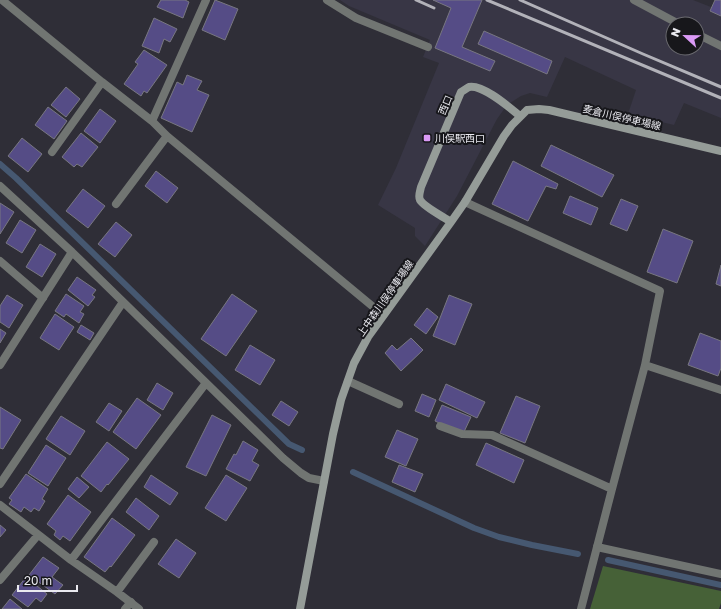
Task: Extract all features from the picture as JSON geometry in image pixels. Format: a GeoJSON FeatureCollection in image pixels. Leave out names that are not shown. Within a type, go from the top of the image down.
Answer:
{"type":"FeatureCollection","features":[{"type":"Feature","properties":{"kind":"main road","name":"西口"},"geometry":{"type":"LineString","coordinates":[[451,222],[424,205],[419,194],[461,92],[470,87],[481,89],[497,98],[520,116]]}},
{"type":"Feature","properties":{"kind":"main road","name":"麦倉川俣停車場線"},"geometry":{"type":"LineString","coordinates":[[520,116],[527,110],[549,110],[721,151]]}},
{"type":"Feature","properties":{"kind":"main road","name":"上中森川俣停車場線"},"geometry":{"type":"LineString","coordinates":[[300,609],[340,400],[354,363],[368,337],[465,202],[504,136],[520,116]]}},
{"type":"Feature","properties":{"kind":"street"},"geometry":{"type":"LineString","coordinates":[[2,0],[152,121],[167,136],[383,315]]}},
{"type":"Feature","properties":{"kind":"street"},"geometry":{"type":"LineString","coordinates":[[152,121],[206,0]]}},
{"type":"Feature","properties":{"kind":"street"},"geometry":{"type":"LineString","coordinates":[[327,0],[356,18],[428,47]]}},
{"type":"Feature","properties":{"kind":"street"},"geometry":{"type":"LineString","coordinates":[[634,0],[665,17]]}},
{"type":"Feature","properties":{"kind":"street"},"geometry":{"type":"LineString","coordinates":[[705,38],[721,46]]}},
{"type":"Feature","properties":{"kind":"street"},"geometry":{"type":"LineString","coordinates":[[52,152],[102,82]]}},
{"type":"Feature","properties":{"kind":"street"},"geometry":{"type":"LineString","coordinates":[[116,204],[167,136]]}},
{"type":"Feature","properties":{"kind":"street"},"geometry":{"type":"LineString","coordinates":[[0,186],[72,252],[283,458],[309,478],[324,480]]}},
{"type":"Feature","properties":{"kind":"street"},"geometry":{"type":"LineString","coordinates":[[465,202],[660,291],[645,365],[581,609]]}},
{"type":"Feature","properties":{"kind":"street"},"geometry":{"type":"LineString","coordinates":[[0,365],[72,252]]}},
{"type":"Feature","properties":{"kind":"street"},"geometry":{"type":"LineString","coordinates":[[0,261],[43,298]]}},
{"type":"Feature","properties":{"kind":"street"},"geometry":{"type":"LineString","coordinates":[[0,484],[123,302]]}},
{"type":"Feature","properties":{"kind":"street"},"geometry":{"type":"LineString","coordinates":[[645,365],[721,390]]}},
{"type":"Feature","properties":{"kind":"street"},"geometry":{"type":"LineString","coordinates":[[348,381],[399,404]]}},
{"type":"Feature","properties":{"kind":"street"},"geometry":{"type":"LineString","coordinates":[[71,560],[206,383]]}},
{"type":"Feature","properties":{"kind":"street"},"geometry":{"type":"LineString","coordinates":[[440,426],[462,434],[492,435],[612,489]]}},
{"type":"Feature","properties":{"kind":"street"},"geometry":{"type":"LineString","coordinates":[[0,505],[71,560],[117,592],[128,606],[139,609]]}},
{"type":"Feature","properties":{"kind":"street"},"geometry":{"type":"LineString","coordinates":[[0,580],[38,535]]}},
{"type":"Feature","properties":{"kind":"street"},"geometry":{"type":"LineString","coordinates":[[117,592],[154,542]]}},
{"type":"Feature","properties":{"kind":"street"},"geometry":{"type":"LineString","coordinates":[[597,547],[721,574]]}},
{"type":"Feature","properties":{"kind":"shaded area"},"geometry":{"type":"Polygon","coordinates":[[[340,0],[693,0],[721,11],[721,118],[684,103],[674,125],[628,114],[636,90],[565,57],[547,97],[530,93],[521,96],[507,105],[497,119],[457,196],[425,246],[415,236],[415,228],[378,205],[396,168],[439,63],[423,57],[430,40],[349,6],[340,0]]]}},
{"type":"Feature","properties":{"kind":"green space"},"geometry":{"type":"Polygon","coordinates":[[[603,566],[721,591],[721,603],[719,609],[590,609],[603,566]]]}},
{"type":"Feature","properties":{"kind":"building"},"geometry":{"type":"Polygon","coordinates":[[[161,0],[185,0],[189,2],[183,18],[157,7],[161,0]]]}},
{"type":"Feature","properties":{"kind":"building"},"geometry":{"type":"Polygon","coordinates":[[[215,0],[238,9],[225,40],[202,30],[215,0]]]}},
{"type":"Feature","properties":{"kind":"building"},"geometry":{"type":"Polygon","coordinates":[[[433,0],[482,0],[462,47],[495,61],[490,71],[435,48],[451,8],[433,0]]]}},
{"type":"Feature","properties":{"kind":"building"},"geometry":{"type":"Polygon","coordinates":[[[715,0],[721,0],[721,16],[710,11],[715,0]]]}},
{"type":"Feature","properties":{"kind":"building"},"geometry":{"type":"Polygon","coordinates":[[[154,18],[177,29],[170,42],[164,39],[159,53],[142,46],[154,18]]]}},
{"type":"Feature","properties":{"kind":"building"},"geometry":{"type":"Polygon","coordinates":[[[484,31],[552,61],[547,74],[478,44],[484,31]]]}},
{"type":"Feature","properties":{"kind":"building"},"geometry":{"type":"Polygon","coordinates":[[[144,50],[167,65],[147,93],[144,91],[141,96],[124,84],[138,64],[135,62],[144,50]]]}},
{"type":"Feature","properties":{"kind":"building"},"geometry":{"type":"Polygon","coordinates":[[[187,75],[202,81],[197,90],[209,95],[192,132],[161,118],[177,82],[183,85],[187,75]]]}},
{"type":"Feature","properties":{"kind":"building"},"geometry":{"type":"Polygon","coordinates":[[[66,87],[80,99],[66,117],[51,105],[66,87]]]}},
{"type":"Feature","properties":{"kind":"building"},"geometry":{"type":"Polygon","coordinates":[[[48,107],[67,121],[54,139],[35,125],[48,107]]]}},
{"type":"Feature","properties":{"kind":"building"},"geometry":{"type":"Polygon","coordinates":[[[100,109],[116,121],[100,143],[84,131],[100,109]]]}},
{"type":"Feature","properties":{"kind":"building"},"geometry":{"type":"Polygon","coordinates":[[[81,133],[98,147],[82,167],[77,164],[74,167],[62,157],[81,133]]]}},
{"type":"Feature","properties":{"kind":"building"},"geometry":{"type":"Polygon","coordinates":[[[22,138],[42,154],[28,172],[8,156],[22,138]]]}},
{"type":"Feature","properties":{"kind":"building"},"geometry":{"type":"Polygon","coordinates":[[[551,145],[614,175],[602,197],[541,166],[551,145]]]}},
{"type":"Feature","properties":{"kind":"building"},"geometry":{"type":"Polygon","coordinates":[[[513,161],[558,184],[556,189],[546,186],[528,221],[492,204],[513,161]]]}},
{"type":"Feature","properties":{"kind":"building"},"geometry":{"type":"Polygon","coordinates":[[[156,171],[178,188],[167,203],[145,186],[156,171]]]}},
{"type":"Feature","properties":{"kind":"building"},"geometry":{"type":"Polygon","coordinates":[[[83,189],[105,206],[88,228],[66,211],[83,189]]]}},
{"type":"Feature","properties":{"kind":"building"},"geometry":{"type":"Polygon","coordinates":[[[570,196],[598,208],[591,225],[563,213],[570,196]]]}},
{"type":"Feature","properties":{"kind":"building"},"geometry":{"type":"Polygon","coordinates":[[[621,199],[638,206],[627,231],[610,224],[621,199]]]}},
{"type":"Feature","properties":{"kind":"building"},"geometry":{"type":"Polygon","coordinates":[[[0,203],[14,212],[0,234],[0,203]]]}},
{"type":"Feature","properties":{"kind":"building"},"geometry":{"type":"Polygon","coordinates":[[[20,220],[36,230],[22,253],[6,243],[20,220]]]}},
{"type":"Feature","properties":{"kind":"building"},"geometry":{"type":"Polygon","coordinates":[[[116,222],[132,235],[115,257],[98,244],[116,222]]]}},
{"type":"Feature","properties":{"kind":"building"},"geometry":{"type":"Polygon","coordinates":[[[663,229],[693,241],[677,283],[647,272],[663,229]]]}},
{"type":"Feature","properties":{"kind":"building"},"geometry":{"type":"Polygon","coordinates":[[[40,244],[56,254],[42,277],[26,267],[40,244]]]}},
{"type":"Feature","properties":{"kind":"building"},"geometry":{"type":"Polygon","coordinates":[[[721,265],[721,286],[716,284],[721,265]]]}},
{"type":"Feature","properties":{"kind":"building"},"geometry":{"type":"Polygon","coordinates":[[[77,277],[96,290],[92,295],[95,297],[88,306],[68,290],[77,277]]]}},
{"type":"Feature","properties":{"kind":"building"},"geometry":{"type":"Polygon","coordinates":[[[66,294],[84,306],[80,312],[84,314],[79,323],[66,314],[64,317],[55,311],[66,294]]]}},
{"type":"Feature","properties":{"kind":"building"},"geometry":{"type":"Polygon","coordinates":[[[232,294],[257,311],[226,356],[201,339],[232,294]]]}},
{"type":"Feature","properties":{"kind":"building"},"geometry":{"type":"Polygon","coordinates":[[[7,295],[23,305],[9,328],[0,322],[0,306],[7,295]]]}},
{"type":"Feature","properties":{"kind":"building"},"geometry":{"type":"Polygon","coordinates":[[[449,295],[472,304],[455,345],[433,336],[449,295]]]}},
{"type":"Feature","properties":{"kind":"building"},"geometry":{"type":"Polygon","coordinates":[[[427,308],[438,317],[426,334],[414,325],[427,308]]]}},
{"type":"Feature","properties":{"kind":"building"},"geometry":{"type":"Polygon","coordinates":[[[55,314],[74,327],[59,350],[40,338],[55,314]]]}},
{"type":"Feature","properties":{"kind":"building"},"geometry":{"type":"Polygon","coordinates":[[[81,325],[94,333],[90,340],[77,332],[81,325]]]}},
{"type":"Feature","properties":{"kind":"building"},"geometry":{"type":"Polygon","coordinates":[[[0,329],[6,333],[0,343],[0,329]]]}},
{"type":"Feature","properties":{"kind":"building"},"geometry":{"type":"Polygon","coordinates":[[[700,333],[721,341],[721,368],[718,376],[688,365],[700,333]]]}},
{"type":"Feature","properties":{"kind":"building"},"geometry":{"type":"Polygon","coordinates":[[[411,338],[423,350],[401,371],[385,353],[392,345],[397,350],[411,338]]]}},
{"type":"Feature","properties":{"kind":"building"},"geometry":{"type":"Polygon","coordinates":[[[250,345],[275,360],[260,385],[235,370],[250,345]]]}},
{"type":"Feature","properties":{"kind":"building"},"geometry":{"type":"Polygon","coordinates":[[[157,383],[173,393],[163,410],[147,400],[157,383]]]}},
{"type":"Feature","properties":{"kind":"building"},"geometry":{"type":"Polygon","coordinates":[[[446,384],[485,402],[477,418],[439,400],[446,384]]]}},
{"type":"Feature","properties":{"kind":"building"},"geometry":{"type":"Polygon","coordinates":[[[422,394],[436,400],[429,417],[415,411],[422,394]]]}},
{"type":"Feature","properties":{"kind":"building"},"geometry":{"type":"Polygon","coordinates":[[[516,396],[540,406],[525,443],[500,433],[516,396]]]}},
{"type":"Feature","properties":{"kind":"building"},"geometry":{"type":"Polygon","coordinates":[[[137,398],[161,415],[136,449],[113,432],[137,398]]]}},
{"type":"Feature","properties":{"kind":"building"},"geometry":{"type":"Polygon","coordinates":[[[281,401],[298,412],[289,426],[272,415],[281,401]]]}},
{"type":"Feature","properties":{"kind":"building"},"geometry":{"type":"Polygon","coordinates":[[[109,403],[122,411],[109,431],[96,422],[109,403]]]}},
{"type":"Feature","properties":{"kind":"building"},"geometry":{"type":"Polygon","coordinates":[[[442,405],[471,417],[463,434],[435,421],[442,405]]]}},
{"type":"Feature","properties":{"kind":"building"},"geometry":{"type":"Polygon","coordinates":[[[0,407],[21,420],[3,449],[0,448],[0,407]]]}},
{"type":"Feature","properties":{"kind":"building"},"geometry":{"type":"Polygon","coordinates":[[[212,415],[231,425],[206,476],[186,467],[212,415]]]}},
{"type":"Feature","properties":{"kind":"building"},"geometry":{"type":"Polygon","coordinates":[[[61,416],[85,431],[70,455],[46,439],[61,416]]]}},
{"type":"Feature","properties":{"kind":"building"},"geometry":{"type":"Polygon","coordinates":[[[397,430],[418,439],[406,466],[385,457],[397,430]]]}},
{"type":"Feature","properties":{"kind":"building"},"geometry":{"type":"Polygon","coordinates":[[[243,441],[258,450],[252,461],[259,465],[250,481],[226,469],[234,454],[236,455],[243,441]]]}},
{"type":"Feature","properties":{"kind":"building"},"geometry":{"type":"Polygon","coordinates":[[[107,442],[129,459],[101,492],[81,476],[107,442]]]}},
{"type":"Feature","properties":{"kind":"building"},"geometry":{"type":"Polygon","coordinates":[[[486,443],[524,460],[514,483],[476,465],[486,443]]]}},
{"type":"Feature","properties":{"kind":"building"},"geometry":{"type":"Polygon","coordinates":[[[46,445],[66,458],[48,486],[28,473],[46,445]]]}},
{"type":"Feature","properties":{"kind":"building"},"geometry":{"type":"Polygon","coordinates":[[[399,465],[423,474],[415,492],[392,482],[399,465]]]}},
{"type":"Feature","properties":{"kind":"building"},"geometry":{"type":"Polygon","coordinates":[[[26,474],[48,489],[42,499],[45,501],[39,511],[34,508],[31,512],[24,507],[21,512],[9,504],[12,500],[9,498],[26,474]]]}},
{"type":"Feature","properties":{"kind":"building"},"geometry":{"type":"Polygon","coordinates":[[[151,475],[178,493],[170,505],[144,487],[151,475]]]}},
{"type":"Feature","properties":{"kind":"building"},"geometry":{"type":"Polygon","coordinates":[[[226,475],[247,488],[226,521],[205,508],[226,475]]]}},
{"type":"Feature","properties":{"kind":"building"},"geometry":{"type":"Polygon","coordinates":[[[77,477],[89,487],[79,498],[68,489],[77,477]]]}},
{"type":"Feature","properties":{"kind":"building"},"geometry":{"type":"Polygon","coordinates":[[[68,495],[91,512],[70,541],[63,536],[60,540],[54,535],[56,531],[47,524],[68,495]]]}},
{"type":"Feature","properties":{"kind":"building"},"geometry":{"type":"Polygon","coordinates":[[[136,498],[159,516],[149,530],[126,512],[136,498]]]}},
{"type":"Feature","properties":{"kind":"building"},"geometry":{"type":"Polygon","coordinates":[[[112,518],[135,535],[111,567],[110,566],[105,572],[84,557],[112,518]]]}},
{"type":"Feature","properties":{"kind":"building"},"geometry":{"type":"Polygon","coordinates":[[[0,525],[6,530],[0,537],[0,525]]]}},
{"type":"Feature","properties":{"kind":"building"},"geometry":{"type":"Polygon","coordinates":[[[176,539],[196,553],[179,578],[158,564],[176,539]]]}},
{"type":"Feature","properties":{"kind":"building"},"geometry":{"type":"Polygon","coordinates":[[[43,557],[59,568],[52,577],[63,585],[55,594],[29,575],[43,557]]]}},
{"type":"Feature","properties":{"kind":"building"},"geometry":{"type":"Polygon","coordinates":[[[26,577],[47,594],[41,602],[36,598],[28,607],[12,595],[26,577]]]}},
{"type":"Feature","properties":{"kind":"building"},"geometry":{"type":"Polygon","coordinates":[[[10,599],[22,609],[2,609],[10,599]]]}},
{"type":"Feature","properties":{"kind":"waterway"},"geometry":{"type":"LineString","coordinates":[[0,164],[289,444],[302,450]]}},
{"type":"Feature","properties":{"kind":"waterway"},"geometry":{"type":"LineString","coordinates":[[353,472],[474,528],[499,537],[578,554]]}},
{"type":"Feature","properties":{"kind":"waterway"},"geometry":{"type":"LineString","coordinates":[[608,560],[721,585]]}},
{"type":"Feature","properties":{"kind":"railway"},"geometry":{"type":"LineString","coordinates":[[416,0],[434,8]]}},
{"type":"Feature","properties":{"kind":"railway"},"geometry":{"type":"LineString","coordinates":[[487,0],[721,98]]}},
{"type":"Feature","properties":{"kind":"railway"},"geometry":{"type":"LineString","coordinates":[[520,0],[721,87]]}},
{"type":"Feature","properties":{"kind":"place","name":"川俣駅西口"},"geometry":{"type":"Point","coordinates":[427,138]}}]}
